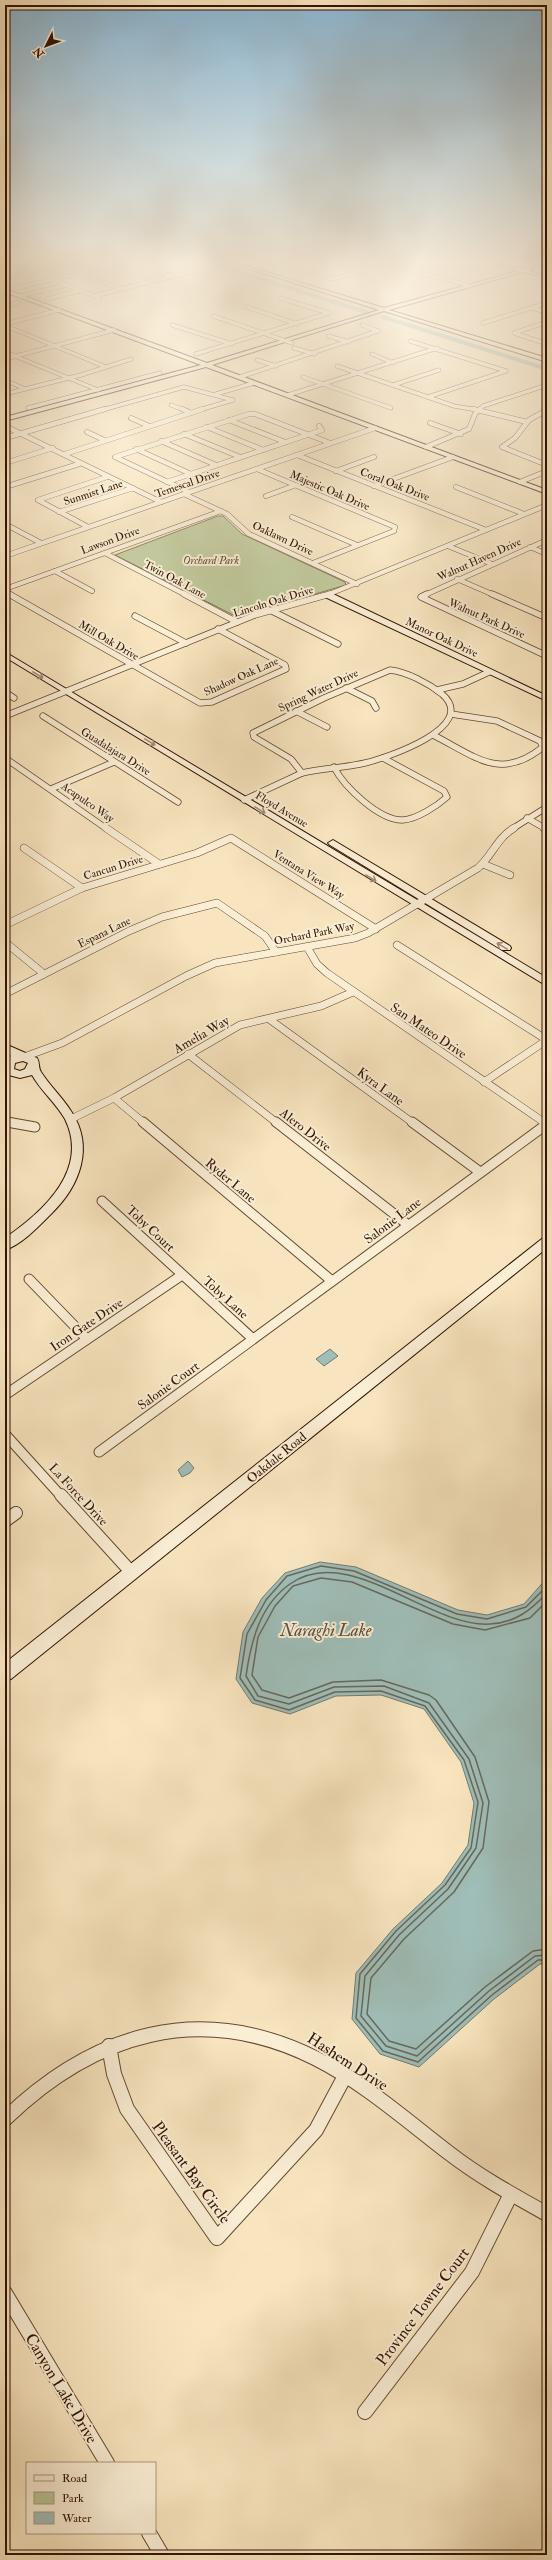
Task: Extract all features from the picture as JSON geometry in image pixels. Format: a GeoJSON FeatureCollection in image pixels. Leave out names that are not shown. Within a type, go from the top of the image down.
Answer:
{"type":"FeatureCollection","features":[{"type":"Feature","properties":{"kind":"street"},"geometry":{"type":"LineString","coordinates":[[13,383],[25,389]]}},
{"type":"Feature","properties":{"kind":"street"},"geometry":{"type":"LineString","coordinates":[[5,394],[47,383]]}},
{"type":"Feature","properties":{"kind":"street"},"geometry":{"type":"LineString","coordinates":[[82,383],[98,390]]}},
{"type":"Feature","properties":{"kind":"street"},"geometry":{"type":"LineString","coordinates":[[28,408],[122,383]]}},
{"type":"Feature","properties":{"kind":"street"},"geometry":{"type":"LineString","coordinates":[[5,419],[142,383]]}},
{"type":"Feature","properties":{"kind":"street"},"geometry":{"type":"LineString","coordinates":[[5,422],[146,383]]}},
{"type":"Feature","properties":{"kind":"street"},"geometry":{"type":"LineString","coordinates":[[215,395],[252,383]]}},
{"type":"Feature","properties":{"kind":"street"},"geometry":{"type":"LineString","coordinates":[[255,383],[547,492]]}},
{"type":"Feature","properties":{"kind":"street"},"geometry":{"type":"LineString","coordinates":[[389,383],[476,411],[509,416],[527,422]]}},
{"type":"Feature","properties":{"kind":"street"},"geometry":{"type":"LineString","coordinates":[[393,385],[398,383]]}},
{"type":"Feature","properties":{"kind":"street"},"geometry":{"type":"LineString","coordinates":[[428,397],[469,383]]}},
{"type":"Feature","properties":{"kind":"street"},"geometry":{"type":"LineString","coordinates":[[288,395],[324,384],[392,408]]}},
{"type":"Feature","properties":{"kind":"street"},"geometry":{"type":"LineString","coordinates":[[426,447],[461,434],[469,429],[476,411],[487,404],[546,385]]}},
{"type":"Feature","properties":{"kind":"street"},"geometry":{"type":"LineString","coordinates":[[5,438],[187,387],[233,400],[104,440],[65,454]]}},
{"type":"Feature","properties":{"kind":"street"},"geometry":{"type":"LineString","coordinates":[[172,405],[191,413]]}},
{"type":"Feature","properties":{"kind":"street"},"geometry":{"type":"LineString","coordinates":[[547,410],[527,422],[515,438],[502,448],[547,465]]}},
{"type":"Feature","properties":{"kind":"street"},"geometry":{"type":"LineString","coordinates":[[136,449],[253,414],[330,443]]}},
{"type":"Feature","properties":{"kind":"street"},"geometry":{"type":"LineString","coordinates":[[131,418],[149,426]]}},
{"type":"Feature","properties":{"kind":"street"},"geometry":{"type":"LineString","coordinates":[[229,420],[285,442]]}},
{"type":"Feature","properties":{"kind":"street"},"geometry":{"type":"LineString","coordinates":[[430,423],[461,434]]}},
{"type":"Feature","properties":{"kind":"street"},"geometry":{"type":"LineString","coordinates":[[5,426],[65,454],[79,464],[161,502]]}},
{"type":"Feature","properties":{"kind":"street"},"geometry":{"type":"LineString","coordinates":[[167,482],[322,430],[319,426]]}},
{"type":"Feature","properties":{"kind":"street"},"geometry":{"type":"LineString","coordinates":[[207,427],[263,450]]}},
{"type":"Feature","properties":{"kind":"street","name":"Temescal Drive"},"geometry":{"type":"LineString","coordinates":[[5,556],[374,428]]}},
{"type":"Feature","properties":{"kind":"street"},"geometry":{"type":"LineString","coordinates":[[86,432],[104,440]]}},
{"type":"Feature","properties":{"kind":"street"},"geometry":{"type":"LineString","coordinates":[[184,434],[240,458]]}},
{"type":"Feature","properties":{"kind":"street"},"geometry":{"type":"LineString","coordinates":[[161,441],[216,465]]}},
{"type":"Feature","properties":{"kind":"street"},"geometry":{"type":"LineString","coordinates":[[5,463],[53,448]]}},
{"type":"Feature","properties":{"kind":"street"},"geometry":{"type":"LineString","coordinates":[[136,449],[191,474]]}},
{"type":"Feature","properties":{"kind":"street","name":"Oaklawn Drive"},"geometry":{"type":"LineString","coordinates":[[136,449],[116,455],[115,458],[222,510],[249,534],[357,584]]}},
{"type":"Feature","properties":{"kind":"street","name":"Coral Oak Drive"},"geometry":{"type":"LineString","coordinates":[[297,455],[486,530]]}},
{"type":"Feature","properties":{"kind":"street"},"geometry":{"type":"LineString","coordinates":[[336,471],[374,457]]}},
{"type":"Feature","properties":{"kind":"street"},"geometry":{"type":"LineString","coordinates":[[374,486],[453,457]]}},
{"type":"Feature","properties":{"kind":"street"},"geometry":{"type":"LineString","coordinates":[[5,487],[79,464]]}},
{"type":"Feature","properties":{"kind":"street","name":"Majestic Oak Drive"},"geometry":{"type":"LineString","coordinates":[[257,468],[395,529],[357,545]]}},
{"type":"Feature","properties":{"kind":"street"},"geometry":{"type":"LineString","coordinates":[[520,482],[547,471]]}},
{"type":"Feature","properties":{"kind":"street"},"geometry":{"type":"LineString","coordinates":[[88,527],[38,500],[107,476]]}},
{"type":"Feature","properties":{"kind":"street"},"geometry":{"type":"LineString","coordinates":[[266,496],[296,485]]}},
{"type":"Feature","properties":{"kind":"street","name":"Sunmist Lane"},"geometry":{"type":"LineString","coordinates":[[59,512],[133,488]]}},
{"type":"Feature","properties":{"kind":"street"},"geometry":{"type":"LineString","coordinates":[[456,488],[524,514]]}},
{"type":"Feature","properties":{"kind":"street","name":"Lincoln Oak Drive"},"geometry":{"type":"LineString","coordinates":[[5,716],[67,692],[218,629],[270,610],[328,595],[357,584],[547,505]]}},
{"type":"Feature","properties":{"kind":"street","name":"Lawson Drive"},"geometry":{"type":"LineString","coordinates":[[5,588],[222,510]]}},
{"type":"Feature","properties":{"kind":"street"},"geometry":{"type":"LineString","coordinates":[[292,517],[357,545]]}},
{"type":"Feature","properties":{"kind":"street"},"geometry":{"type":"LineString","coordinates":[[5,524],[41,543]]}},
{"type":"Feature","properties":{"kind":"street","name":"Walnut Haven Drive"},"geometry":{"type":"LineString","coordinates":[[421,597],[457,579],[547,540]]}},
{"type":"Feature","properties":{"kind":"street"},"geometry":{"type":"LineString","coordinates":[[313,563],[357,545]]}},
{"type":"Feature","properties":{"kind":"street"},"geometry":{"type":"LineString","coordinates":[[448,546],[492,564]]}},
{"type":"Feature","properties":{"kind":"street"},"geometry":{"type":"LineString","coordinates":[[530,547],[547,554]]}},
{"type":"Feature","properties":{"kind":"street","name":"Twin Oak Lane"},"geometry":{"type":"LineString","coordinates":[[104,553],[237,622]]}},
{"type":"Feature","properties":{"kind":"street"},"geometry":{"type":"LineString","coordinates":[[55,571],[92,592]]}},
{"type":"Feature","properties":{"kind":"street"},"geometry":{"type":"LineString","coordinates":[[457,579],[547,618]]}},
{"type":"Feature","properties":{"kind":"street","name":"Mill Oak Drive"},"geometry":{"type":"LineString","coordinates":[[5,592],[197,702],[204,704]]}},
{"type":"Feature","properties":{"kind":"street","name":"Manor Oak Drive"},"geometry":{"type":"LineString","coordinates":[[328,595],[547,699]]}},
{"type":"Feature","properties":{"kind":"street","name":"Walnut Park Drive"},"geometry":{"type":"LineString","coordinates":[[421,597],[547,656]]}},
{"type":"Feature","properties":{"kind":"street"},"geometry":{"type":"LineString","coordinates":[[270,610],[338,644]]}},
{"type":"Feature","properties":{"kind":"street"},"geometry":{"type":"LineString","coordinates":[[135,616],[186,643]]}},
{"type":"Feature","properties":{"kind":"street","name":"Shadow Oak Lane"},"geometry":{"type":"LineString","coordinates":[[204,704],[219,699],[284,670],[286,667],[285,664],[218,629]]}},
{"type":"Feature","properties":{"kind":"street","name":"Floyd Avenue"},"geometry":{"type":"LineString","coordinates":[[5,645],[547,973]]}},
{"type":"Feature","properties":{"kind":"street","name":"Floyd Avenue"},"geometry":{"type":"LineString","coordinates":[[5,654],[547,983]]}},
{"type":"Feature","properties":{"kind":"street","name":"Spring Water Drive"},"geometry":{"type":"LineString","coordinates":[[302,773],[291,759],[253,734],[296,711],[346,688],[394,670],[437,690]]}},
{"type":"Feature","properties":{"kind":"street"},"geometry":{"type":"LineString","coordinates":[[244,800],[302,773],[383,758],[433,735],[445,726],[452,714],[450,704],[437,690],[463,684],[489,672]]}},
{"type":"Feature","properties":{"kind":"street"},"geometry":{"type":"LineString","coordinates":[[346,688],[372,701],[376,708]]}},
{"type":"Feature","properties":{"kind":"street"},"geometry":{"type":"LineString","coordinates":[[5,692],[14,698]]}},
{"type":"Feature","properties":{"kind":"street"},"geometry":{"type":"LineString","coordinates":[[296,711],[328,727]]}},
{"type":"Feature","properties":{"kind":"street"},"geometry":{"type":"LineString","coordinates":[[433,735],[493,765],[502,767],[508,766],[535,752],[543,745],[540,741],[497,721],[474,715],[452,714]]}},
{"type":"Feature","properties":{"kind":"street","name":"Guadalajara Drive"},"geometry":{"type":"LineString","coordinates":[[43,716],[178,802]]}},
{"type":"Feature","properties":{"kind":"street","name":"Acapulco Way"},"geometry":{"type":"LineString","coordinates":[[5,758],[51,788],[159,864]]}},
{"type":"Feature","properties":{"kind":"street"},"geometry":{"type":"LineString","coordinates":[[334,767],[339,780],[350,791],[394,818],[402,820],[409,819],[445,799],[448,795],[444,790],[383,758]]}},
{"type":"Feature","properties":{"kind":"street"},"geometry":{"type":"LineString","coordinates":[[51,788],[114,762]]}},
{"type":"Feature","properties":{"kind":"street","name":"Orchard Park Way"},"geometry":{"type":"LineString","coordinates":[[22,1057],[62,1043],[199,969],[215,964],[355,938],[376,929],[483,864],[503,834],[547,807]]}},
{"type":"Feature","properties":{"kind":"street"},"geometry":{"type":"LineString","coordinates":[[527,818],[547,829]]}},
{"type":"Feature","properties":{"kind":"street","name":"Cancun Drive"},"geometry":{"type":"LineString","coordinates":[[5,925],[82,888],[197,853],[231,838]]}},
{"type":"Feature","properties":{"kind":"street","name":"Ventana View Way"},"geometry":{"type":"LineString","coordinates":[[231,838],[376,929]]}},
{"type":"Feature","properties":{"kind":"street"},"geometry":{"type":"LineString","coordinates":[[24,848],[82,888]]}},
{"type":"Feature","properties":{"kind":"street"},"geometry":{"type":"LineString","coordinates":[[483,864],[510,875]]}},
{"type":"Feature","properties":{"kind":"street","name":"Espana Lane"},"geometry":{"type":"LineString","coordinates":[[5,994],[162,917],[217,903],[265,936],[276,952]]}},
{"type":"Feature","properties":{"kind":"street"},"geometry":{"type":"LineString","coordinates":[[5,942],[44,974]]}},
{"type":"Feature","properties":{"kind":"street"},"geometry":{"type":"LineString","coordinates":[[397,945],[547,1040],[484,1082]]}},
{"type":"Feature","properties":{"kind":"street","name":"San Mateo Drive"},"geometry":{"type":"LineString","coordinates":[[307,947],[317,964],[353,992],[546,1124]]}},
{"type":"Feature","properties":{"kind":"street","name":"Amelia Way"},"geometry":{"type":"LineString","coordinates":[[70,1119],[114,1098],[240,1025],[321,1006],[353,992]]}},
{"type":"Feature","properties":{"kind":"street","name":"Kyra Lane"},"geometry":{"type":"LineString","coordinates":[[269,1019],[480,1172]]}},
{"type":"Feature","properties":{"kind":"street","name":"Orchard Park Way"},"geometry":{"type":"LineString","coordinates":[[34,1066],[62,1043]]}},
{"type":"Feature","properties":{"kind":"street"},"geometry":{"type":"LineString","coordinates":[[5,1048],[22,1057],[32,1059],[34,1066],[70,1119],[75,1129],[78,1155],[67,1185],[46,1214],[5,1245]]}},
{"type":"Feature","properties":{"kind":"street","name":"Alero Drive"},"geometry":{"type":"LineString","coordinates":[[188,1054],[407,1224]]}},
{"type":"Feature","properties":{"kind":"street"},"geometry":{"type":"LineString","coordinates":[[22,1057],[6,1062],[10,1071],[20,1075],[52,1094]]}},
{"type":"Feature","properties":{"kind":"street"},"geometry":{"type":"LineString","coordinates":[[20,1075],[34,1066]]}},
{"type":"Feature","properties":{"kind":"street","name":"Ryder Lane"},"geometry":{"type":"LineString","coordinates":[[114,1098],[332,1281]]}},
{"type":"Feature","properties":{"kind":"street"},"geometry":{"type":"LineString","coordinates":[[5,1122],[36,1127]]}},
{"type":"Feature","properties":{"kind":"street","name":"Salonie Lane"},"geometry":{"type":"LineString","coordinates":[[253,1339],[407,1224],[546,1124]]}},
{"type":"Feature","properties":{"kind":"street","name":"Toby Court"},"geometry":{"type":"LineString","coordinates":[[102,1201],[182,1275]]}},
{"type":"Feature","properties":{"kind":"street","name":"Oakdale Road"},"geometry":{"type":"LineString","coordinates":[[5,1673],[547,1241]]}},
{"type":"Feature","properties":{"kind":"street","name":"Iron Gate Drive"},"geometry":{"type":"LineString","coordinates":[[5,1395],[182,1275]]}},
{"type":"Feature","properties":{"kind":"street","name":"Toby Lane"},"geometry":{"type":"LineString","coordinates":[[182,1275],[253,1339]]}},
{"type":"Feature","properties":{"kind":"street"},"geometry":{"type":"LineString","coordinates":[[29,1279],[87,1339]]}},
{"type":"Feature","properties":{"kind":"street","name":"Salonie Court"},"geometry":{"type":"LineString","coordinates":[[99,1452],[253,1339]]}},
{"type":"Feature","properties":{"kind":"street","name":"La Force Drive"},"geometry":{"type":"LineString","coordinates":[[5,1434],[132,1573]]}},
{"type":"Feature","properties":{"kind":"street"},"geometry":{"type":"LineString","coordinates":[[5,1521],[16,1513]]}},
{"type":"Feature","properties":{"kind":"street","name":"Hashem Drive"},"geometry":{"type":"LineString","coordinates":[[5,2119],[48,2081],[75,2063],[110,2046],[166,2031],[217,2027],[244,2032],[287,2044],[318,2058],[510,2196],[547,2214]]}},
{"type":"Feature","properties":{"kind":"street","name":"Pleasant Bay Circle"},"geometry":{"type":"LineString","coordinates":[[110,2046],[114,2074],[127,2110],[217,2238],[316,2130],[345,2076]]}},
{"type":"Feature","properties":{"kind":"street","name":"Province Towne Court"},"geometry":{"type":"LineString","coordinates":[[365,2412],[472,2272],[510,2196]]}},
{"type":"Feature","properties":{"kind":"street","name":"Canyon Lake Drive"},"geometry":{"type":"LineString","coordinates":[[5,2293],[106,2462]]}},
{"type":"Feature","properties":{"kind":"street"},"geometry":{"type":"LineString","coordinates":[[149,2534],[162,2555]]}},
{"type":"Feature","properties":{"kind":"green space","name":"Orchard Park"},"geometry":{"type":"Polygon","coordinates":[[[218,516],[223,516],[242,534],[345,582],[346,585],[237,617],[115,555],[218,516]]]}},
{"type":"Feature","properties":{"kind":"water"},"geometry":{"type":"Polygon","coordinates":[[[330,1349],[338,1356],[324,1366],[316,1359],[330,1349]]]}},
{"type":"Feature","properties":{"kind":"water"},"geometry":{"type":"Polygon","coordinates":[[[188,1461],[194,1468],[190,1473],[182,1477],[178,1470],[188,1461]]]}},
{"type":"Feature","properties":{"kind":"water","name":"Naraghi Lake"},"geometry":{"type":"Polygon","coordinates":[[[320,1562],[356,1567],[458,1610],[487,1615],[524,1604],[547,1578],[547,1964],[540,1964],[494,1999],[419,2067],[380,2054],[352,2019],[356,1973],[393,1929],[442,1883],[468,1845],[474,1803],[461,1762],[424,1709],[381,1695],[336,1696],[290,1714],[252,1703],[236,1679],[243,1632],[262,1598],[285,1573],[320,1562]]]}}]}
